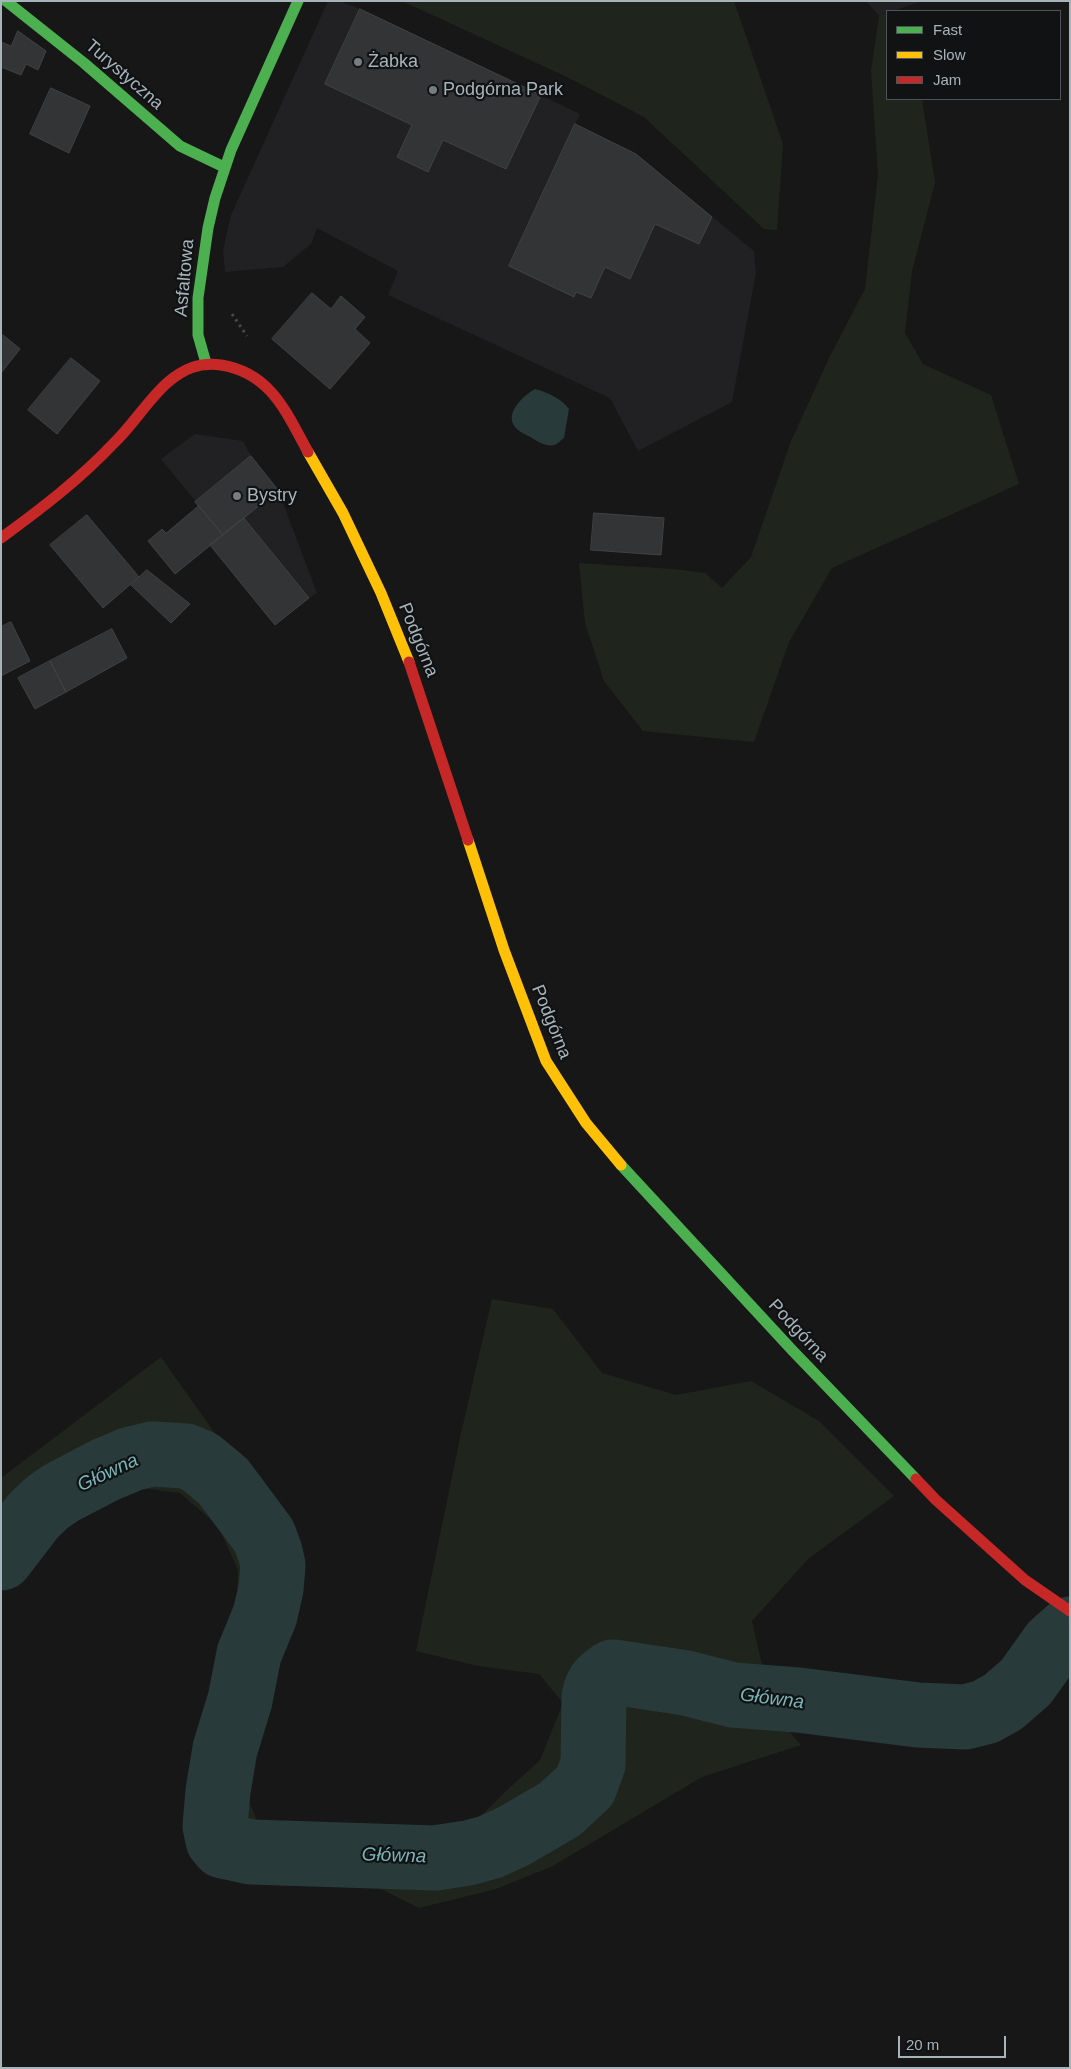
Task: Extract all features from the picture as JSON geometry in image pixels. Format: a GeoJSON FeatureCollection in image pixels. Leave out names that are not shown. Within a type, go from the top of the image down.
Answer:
{"type":"FeatureCollection","features":[{"type":"Feature","properties":{"kind":"street","name":"Turystyczna"},"geometry":{"type":"LineString","coordinates":[[6,1],[84,63],[180,146],[224,168]]}},
{"type":"Feature","properties":{"kind":"street","name":"Asfaltowa"},"geometry":{"type":"LineString","coordinates":[[206,363],[198,335],[198,298],[208,228],[224,168],[298,1]]}},
{"type":"Feature","properties":{"kind":"street"},"geometry":{"type":"LineString","coordinates":[[1,538],[45,506],[115,444],[166,384],[185,370],[206,363]]}},
{"type":"Feature","properties":{"kind":"street","name":"Podgórna"},"geometry":{"type":"LineString","coordinates":[[206,363],[237,366],[248,371],[266,386],[280,402],[343,514],[381,594],[413,671],[504,950],[546,1061],[586,1124],[639,1186],[792,1350],[936,1500],[1025,1580],[1070,1611]]}},
{"type":"Feature","properties":{"kind":"shaded area"},"geometry":{"type":"Polygon","coordinates":[[[328,1],[339,1],[360,9],[580,114],[575,124],[636,154],[754,251],[756,273],[732,402],[638,451],[610,398],[388,295],[398,271],[317,228],[311,244],[283,267],[225,272],[223,250],[231,215],[328,1]]]}},
{"type":"Feature","properties":{"kind":"shaded area"},"geometry":{"type":"Polygon","coordinates":[[[402,1],[734,1],[783,144],[777,230],[764,229],[644,117],[569,78],[402,1]]]}},
{"type":"Feature","properties":{"kind":"shaded area"},"geometry":{"type":"Polygon","coordinates":[[[866,1],[922,1],[896,10],[886,10],[886,13],[879,16],[866,1]]]}},
{"type":"Feature","properties":{"kind":"shaded area"},"geometry":{"type":"Polygon","coordinates":[[[886,13],[886,100],[922,100],[935,183],[912,271],[905,333],[923,364],[991,395],[1019,484],[832,568],[789,642],[754,742],[643,731],[604,681],[585,623],[579,563],[674,569],[705,573],[722,588],[751,557],[791,441],[830,356],[865,289],[878,175],[871,71],[879,16],[886,13]]]}},
{"type":"Feature","properties":{"kind":"shaded area"},"geometry":{"type":"Polygon","coordinates":[[[535,389],[554,396],[569,409],[564,438],[555,444],[548,445],[537,441],[515,427],[512,422],[512,416],[517,405],[535,389]]]}},
{"type":"Feature","properties":{"kind":"shaded area"},"geometry":{"type":"Polygon","coordinates":[[[195,434],[243,441],[251,456],[278,490],[317,593],[309,598],[245,518],[223,535],[161,459],[195,434]]]}},
{"type":"Feature","properties":{"kind":"shaded area"},"geometry":{"type":"Polygon","coordinates":[[[492,1299],[553,1309],[602,1373],[676,1395],[751,1381],[819,1421],[894,1496],[808,1559],[752,1621],[773,1713],[801,1745],[702,1777],[551,1867],[496,1889],[419,1908],[361,1879],[212,1863],[192,1834],[210,1722],[236,1626],[238,1570],[218,1526],[180,1493],[140,1488],[75,1510],[33,1545],[1,1592],[1,1478],[161,1357],[214,1432],[282,1558],[283,1608],[264,1663],[245,1793],[257,1820],[284,1836],[358,1843],[436,1844],[469,1828],[540,1760],[563,1703],[539,1674],[478,1666],[416,1651],[461,1433],[492,1299]]]}},
{"type":"Feature","properties":{"kind":"building","name":"Podgórna Park"},"geometry":{"type":"Polygon","coordinates":[[[360,9],[541,95],[506,169],[443,140],[428,172],[397,157],[412,125],[325,84],[360,9]]]}},
{"type":"Feature","properties":{"kind":"building"},"geometry":{"type":"Polygon","coordinates":[[[18,31],[46,51],[38,70],[26,64],[21,75],[1,67],[1,42],[11,46],[18,31]]]}},
{"type":"Feature","properties":{"kind":"building"},"geometry":{"type":"Polygon","coordinates":[[[51,88],[90,106],[69,153],[30,134],[51,88]]]}},
{"type":"Feature","properties":{"kind":"building"},"geometry":{"type":"Polygon","coordinates":[[[575,124],[636,154],[712,217],[699,244],[655,224],[630,279],[605,267],[591,298],[576,292],[574,297],[509,266],[575,124]]]}},
{"type":"Feature","properties":{"kind":"building"},"geometry":{"type":"Polygon","coordinates":[[[312,293],[331,309],[341,296],[365,317],[355,329],[370,343],[330,389],[272,339],[312,293]]]}},
{"type":"Feature","properties":{"kind":"building"},"geometry":{"type":"Polygon","coordinates":[[[3,335],[20,349],[1,373],[1,337],[3,335]]]}},
{"type":"Feature","properties":{"kind":"building"},"geometry":{"type":"Polygon","coordinates":[[[71,358],[100,381],[57,434],[28,410],[71,358]]]}},
{"type":"Feature","properties":{"kind":"building","name":"Bystry"},"geometry":{"type":"Polygon","coordinates":[[[251,456],[278,490],[223,535],[195,502],[251,456]]]}},
{"type":"Feature","properties":{"kind":"building"},"geometry":{"type":"Polygon","coordinates":[[[199,506],[223,535],[175,574],[148,541],[162,529],[166,533],[199,506]]]}},
{"type":"Feature","properties":{"kind":"building"},"geometry":{"type":"Polygon","coordinates":[[[594,513],[664,518],[661,555],[591,550],[594,513]]]}},
{"type":"Feature","properties":{"kind":"building"},"geometry":{"type":"Polygon","coordinates":[[[87,515],[139,577],[103,608],[50,545],[87,515]]]}},
{"type":"Feature","properties":{"kind":"building"},"geometry":{"type":"Polygon","coordinates":[[[244,518],[309,598],[275,625],[210,545],[244,518]]]}},
{"type":"Feature","properties":{"kind":"building"},"geometry":{"type":"Polygon","coordinates":[[[147,570],[190,604],[171,623],[131,585],[147,570]]]}},
{"type":"Feature","properties":{"kind":"building"},"geometry":{"type":"Polygon","coordinates":[[[11,622],[30,661],[1,676],[1,627],[11,622]]]}},
{"type":"Feature","properties":{"kind":"building"},"geometry":{"type":"Polygon","coordinates":[[[112,629],[127,658],[66,692],[50,661],[112,629]]]}},
{"type":"Feature","properties":{"kind":"building"},"geometry":{"type":"Polygon","coordinates":[[[50,661],[66,692],[35,709],[18,678],[50,661]]]}},
{"type":"Feature","properties":{"kind":"waterway","name":"Główna"},"geometry":{"type":"LineString","coordinates":[[1,1558],[34,1515],[48,1502],[105,1470],[131,1459],[152,1454],[186,1456],[200,1462],[223,1481],[264,1536],[273,1565],[271,1589],[265,1615],[249,1654],[240,1700],[225,1749],[218,1791],[215,1826],[218,1840],[223,1846],[251,1852],[435,1858],[468,1853],[490,1847],[514,1836],[560,1809],[585,1786],[593,1764],[595,1692],[600,1682],[613,1672],[686,1683],[733,1695],[798,1700],[918,1715],[965,1717],[985,1712],[1003,1702],[1026,1682],[1053,1644],[1070,1629]]}},
{"type":"Feature","properties":{"kind":"traffic: fast"},"geometry":{"type":"LineString","coordinates":[[6,1],[84,63],[180,146],[224,167]]}},
{"type":"Feature","properties":{"kind":"traffic: fast"},"geometry":{"type":"LineString","coordinates":[[206,363],[198,335],[198,298],[208,228],[215,198],[231,150],[298,1]]}},
{"type":"Feature","properties":{"kind":"traffic: fast"},"geometry":{"type":"LineString","coordinates":[[621,1165],[792,1350],[916,1479]]}},
{"type":"Feature","properties":{"kind":"traffic: slow"},"geometry":{"type":"LineString","coordinates":[[308,452],[343,513],[381,593],[409,662]]}},
{"type":"Feature","properties":{"kind":"traffic: slow"},"geometry":{"type":"LineString","coordinates":[[468,840],[504,950],[546,1061],[586,1123],[621,1165]]}},
{"type":"Feature","properties":{"kind":"traffic: jam"},"geometry":{"type":"LineString","coordinates":[[1,538],[88,469],[121,436],[167,383],[185,370],[198,366],[213,364],[238,369],[253,376],[265,385],[284,409],[308,452]]}},
{"type":"Feature","properties":{"kind":"traffic: jam"},"geometry":{"type":"LineString","coordinates":[[409,662],[468,840]]}},
{"type":"Feature","properties":{"kind":"traffic: jam"},"geometry":{"type":"LineString","coordinates":[[916,1479],[936,1500],[1025,1580],[1070,1611]]}},
{"type":"Feature","properties":{"kind":"place","name":"Żabka"},"geometry":{"type":"Point","coordinates":[358,62]}},
{"type":"Feature","properties":{"kind":"place","name":"Podgórna Park"},"geometry":{"type":"Point","coordinates":[433,90]}},
{"type":"Feature","properties":{"kind":"place","name":"Bystry"},"geometry":{"type":"Point","coordinates":[237,496]}}]}
